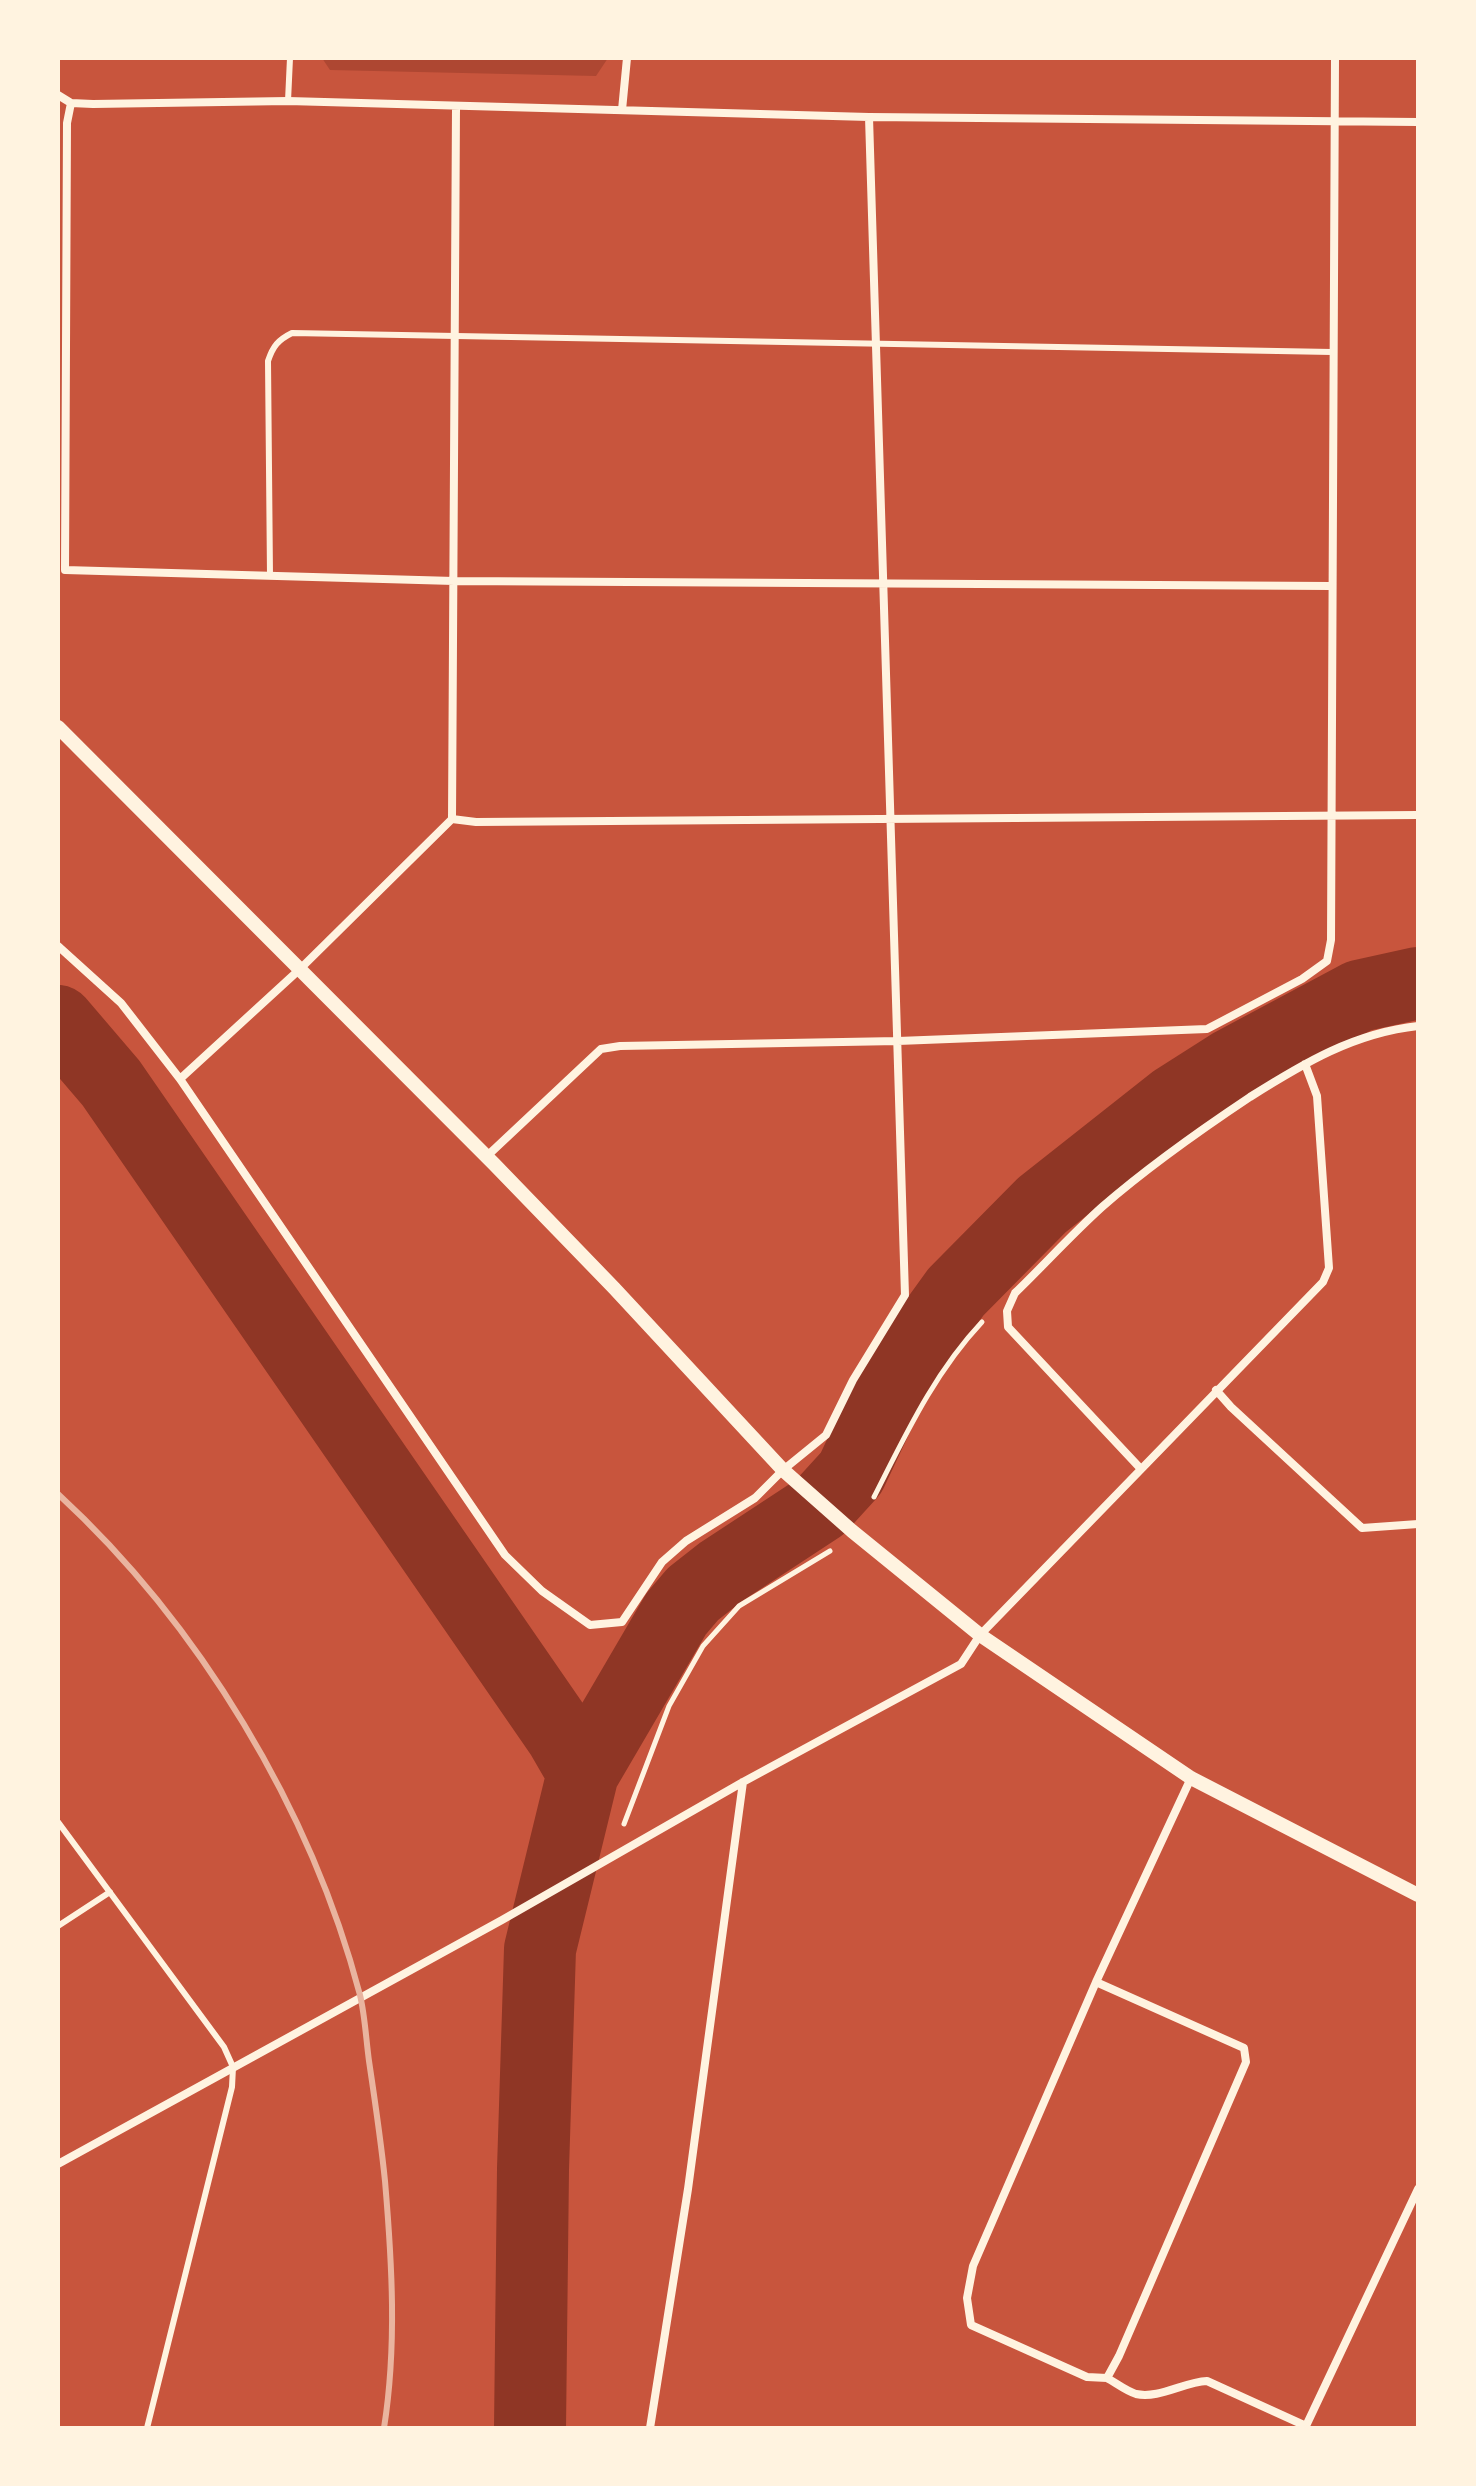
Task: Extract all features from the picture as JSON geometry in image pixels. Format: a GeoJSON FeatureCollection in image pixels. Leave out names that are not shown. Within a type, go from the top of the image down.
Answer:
{"type":"FeatureCollection","features":[{"type":"Feature","properties":{"kind":"street"},"geometry":{"type":"LineString","coordinates":[[622,110],[627,58]]}},
{"type":"Feature","properties":{"kind":"street"},"geometry":{"type":"LineString","coordinates":[[486,1157],[601,1049],[1207,1029],[1302,979],[1327,961],[1331,940],[1335,58]]}},
{"type":"Feature","properties":{"kind":"street"},"geometry":{"type":"LineString","coordinates":[[58,95],[71,103],[288,101],[869,117],[1418,122]]}},
{"type":"Feature","properties":{"kind":"street"},"geometry":{"type":"LineString","coordinates":[[71,103],[67,139],[61,573],[454,581],[1331,586]]}},
{"type":"Feature","properties":{"kind":"street"},"geometry":{"type":"LineString","coordinates":[[180,1079],[300,969],[452,819],[456,107]]}},
{"type":"Feature","properties":{"kind":"street"},"geometry":{"type":"LineString","coordinates":[[58,946],[121,1003],[180,1079],[505,1555],[542,1591],[590,1625],[622,1622],[662,1562],[686,1541],[755,1498],[826,1435],[853,1380],[905,1295],[869,117]]}},
{"type":"Feature","properties":{"kind":"street"},"geometry":{"type":"LineString","coordinates":[[58,727],[614,1288],[783,1470],[852,1531],[980,1635],[1191,1778],[1418,1895]]}},
{"type":"Feature","properties":{"kind":"street"},"geometry":{"type":"LineString","coordinates":[[452,819],[476,822],[1418,815]]}},
{"type":"Feature","properties":{"kind":"street"},"geometry":{"type":"LineString","coordinates":[[1140,1468],[1016,1339],[1008,1327],[1007,1311],[1015,1293],[1102,1207],[1199,1130],[1305,1064],[1361,1037],[1418,1026]]}},
{"type":"Feature","properties":{"kind":"street"},"geometry":{"type":"LineString","coordinates":[[58,2164],[961,1664],[980,1635],[1323,1282],[1329,1268],[1317,1096],[1305,1064]]}},
{"type":"Feature","properties":{"kind":"street"},"geometry":{"type":"LineString","coordinates":[[1216,1390],[1362,1528],[1418,1524]]}},
{"type":"Feature","properties":{"kind":"street"},"geometry":{"type":"LineString","coordinates":[[1191,1778],[1096,1982],[973,2266],[967,2298],[971,2325],[1087,2377],[1107,2378],[1133,2393],[1152,2395],[1190,2382],[1207,2381],[1306,2427],[1418,2189]]}},
{"type":"Feature","properties":{"kind":"street"},"geometry":{"type":"LineString","coordinates":[[650,2428],[688,2189],[743,1782]]}},
{"type":"Feature","properties":{"kind":"street"},"geometry":{"type":"LineString","coordinates":[[1096,1982],[1244,2048],[1246,2062],[1107,2378]]}},
{"type":"Feature","properties":{"kind":"lane"},"geometry":{"type":"LineString","coordinates":[[288,101],[290,58]]}},
{"type":"Feature","properties":{"kind":"lane"},"geometry":{"type":"LineString","coordinates":[[270,576],[268,361],[272,348],[280,338],[292,333],[1332,352]]}},
{"type":"Feature","properties":{"kind":"lane"},"geometry":{"type":"LineString","coordinates":[[58,1822],[224,2047],[233,2067],[232,2087],[147,2428]]}},
{"type":"Feature","properties":{"kind":"lane"},"geometry":{"type":"LineString","coordinates":[[58,1926],[110,1892]]}},
{"type":"Feature","properties":{"kind":"path"},"geometry":{"type":"LineString","coordinates":[[874,1497],[922,1402],[965,1341],[989,1315],[1007,1311]]}},
{"type":"Feature","properties":{"kind":"path"},"geometry":{"type":"LineString","coordinates":[[619,1853],[625,1818],[663,1720],[703,1646],[739,1606],[830,1551]]}},
{"type":"Feature","properties":{"kind":"shaded area"},"geometry":{"type":"Polygon","coordinates":[[[322,58],[608,58],[596,76],[330,70],[322,58]]]}},
{"type":"Feature","properties":{"kind":"waterway"},"geometry":{"type":"LineString","coordinates":[[583,1773],[676,1614],[693,1594],[721,1572],[820,1507],[851,1473],[899,1371],[956,1292],[1042,1205],[1175,1100],[1230,1065],[1359,996],[1418,983]]}},
{"type":"Feature","properties":{"kind":"waterway"},"geometry":{"type":"LineString","coordinates":[[58,1021],[111,1083],[561,1735],[583,1773],[540,1949],[533,2169],[530,2428]]}},
{"type":"Feature","properties":{"kind":"railway"},"geometry":{"type":"LineString","coordinates":[[58,1494],[109,1545],[158,1601],[203,1661],[244,1724],[280,1789],[339,1925],[362,2003],[385,2181],[392,2335],[384,2428]]}}]}
